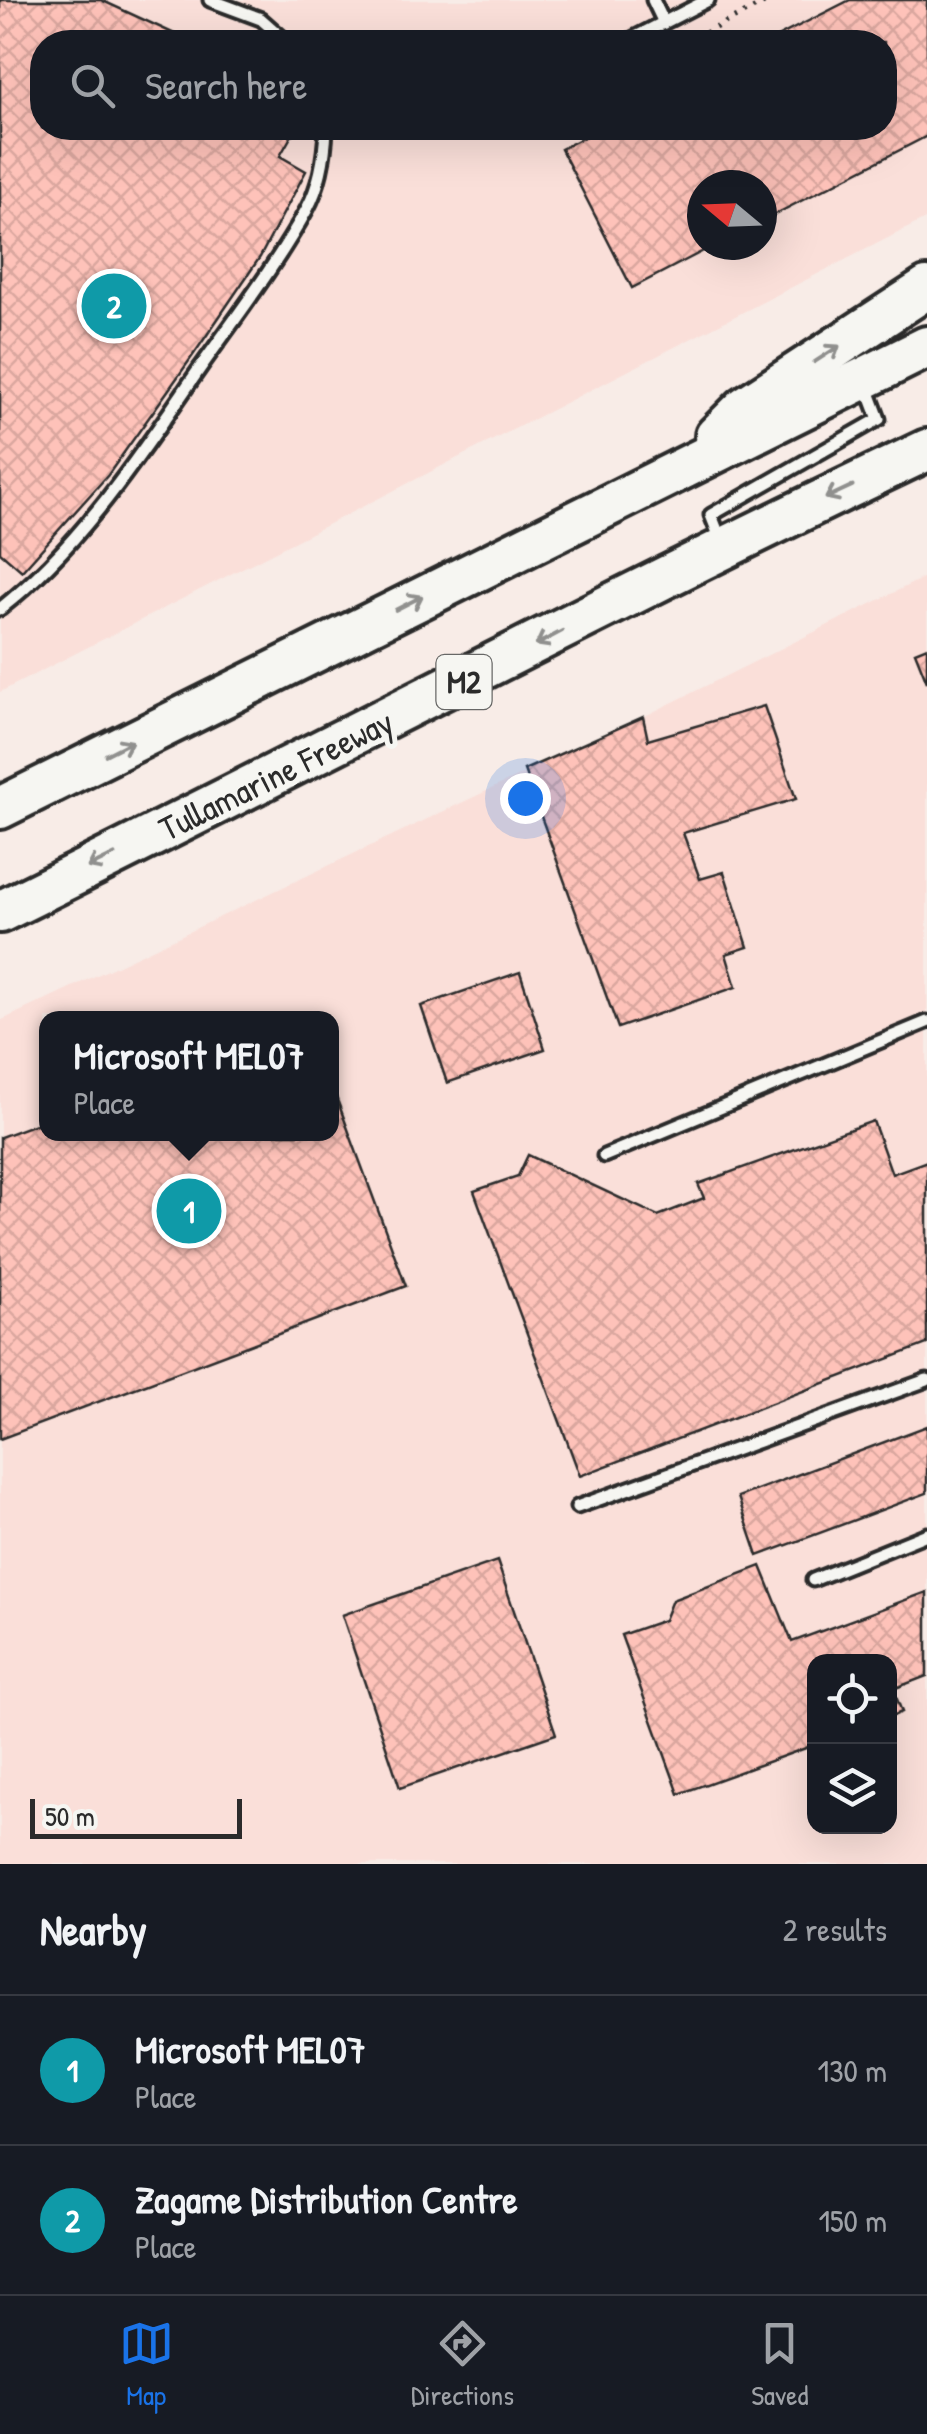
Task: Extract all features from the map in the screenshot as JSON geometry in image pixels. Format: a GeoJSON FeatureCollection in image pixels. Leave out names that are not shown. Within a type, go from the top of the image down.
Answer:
{"type":"FeatureCollection","features":[{"type":"Feature","properties":{"kind":"highway"},"geometry":{"type":"LineString","coordinates":[[684,466],[745,407],[927,288]]}},
{"type":"Feature","properties":{"kind":"highway"},"geometry":{"type":"LineString","coordinates":[[0,808],[927,347]]}},
{"type":"Feature","properties":{"kind":"highway","name":"Tullamarine Freeway"},"geometry":{"type":"LineString","coordinates":[[0,912],[481,674],[724,546],[927,450]]}},
{"type":"Feature","properties":{"kind":"lane"},"geometry":{"type":"LineString","coordinates":[[210,0],[261,20],[273,30]]}},
{"type":"Feature","properties":{"kind":"lane"},"geometry":{"type":"LineString","coordinates":[[653,0],[664,23]]}},
{"type":"Feature","properties":{"kind":"lane"},"geometry":{"type":"LineString","coordinates":[[650,30],[708,0]]}},
{"type":"Feature","properties":{"kind":"lane"},"geometry":{"type":"LineString","coordinates":[[0,609],[27,588],[113,492],[222,338],[309,206],[326,140]]}},
{"type":"Feature","properties":{"kind":"lane"},"geometry":{"type":"LineString","coordinates":[[724,546],[712,515],[878,420],[864,378]]}},
{"type":"Feature","properties":{"kind":"lane"},"geometry":{"type":"LineString","coordinates":[[604,1156],[927,1022]]}},
{"type":"Feature","properties":{"kind":"lane"},"geometry":{"type":"LineString","coordinates":[[577,1507],[927,1380]]}},
{"type":"Feature","properties":{"kind":"lane"},"geometry":{"type":"LineString","coordinates":[[813,1580],[927,1534]]}},
{"type":"Feature","properties":{"kind":"path"},"geometry":{"type":"LineString","coordinates":[[711,30],[770,0]]}},
{"type":"Feature","properties":{"kind":"shaded area"},"geometry":{"type":"Polygon","coordinates":[[[0,0],[927,0],[927,218],[0,692],[0,0]]]}},
{"type":"Feature","properties":{"kind":"shaded area"},"geometry":{"type":"Polygon","coordinates":[[[927,576],[927,1864],[0,1864],[0,1021],[643,717],[927,576]]]}},
{"type":"Feature","properties":{"kind":"building"},"geometry":{"type":"Polygon","coordinates":[[[0,0],[101,0],[166,30],[30,30],[30,140],[289,140],[280,156],[306,171],[260,257],[108,475],[22,571],[0,552],[0,0]]]}},
{"type":"Feature","properties":{"kind":"building"},"geometry":{"type":"Polygon","coordinates":[[[850,0],[927,0],[927,136],[777,213],[777,170],[687,170],[687,260],[632,288],[561,149],[579,140],[897,140],[897,30],[791,30],[850,0]]]}},
{"type":"Feature","properties":{"kind":"building"},"geometry":{"type":"Polygon","coordinates":[[[927,647],[927,682],[915,652],[927,647]]]}},
{"type":"Feature","properties":{"kind":"building"},"geometry":{"type":"Polygon","coordinates":[[[764,706],[796,799],[683,833],[700,879],[724,872],[748,947],[726,954],[736,987],[618,1028],[524,770],[643,717],[648,740],[764,706]]]}},
{"type":"Feature","properties":{"kind":"building"},"geometry":{"type":"Polygon","coordinates":[[[520,972],[545,1049],[447,1083],[421,1006],[520,972]]]}},
{"type":"Feature","properties":{"kind":"building"},"geometry":{"type":"Polygon","coordinates":[[[339,1105],[406,1286],[0,1439],[0,1137],[39,1123],[39,1141],[339,1141],[339,1105]]]}},
{"type":"Feature","properties":{"kind":"building"},"geometry":{"type":"Polygon","coordinates":[[[873,1121],[892,1174],[927,1161],[927,1344],[580,1476],[474,1191],[518,1176],[528,1155],[658,1216],[704,1198],[698,1184],[873,1121]]]}},
{"type":"Feature","properties":{"kind":"building"},"geometry":{"type":"Polygon","coordinates":[[[927,1426],[927,1493],[758,1556],[738,1497],[927,1426]]]}},
{"type":"Feature","properties":{"kind":"building"},"geometry":{"type":"Polygon","coordinates":[[[497,1561],[556,1734],[400,1788],[342,1615],[497,1561]]]}},
{"type":"Feature","properties":{"kind":"building"},"geometry":{"type":"Polygon","coordinates":[[[761,1566],[792,1642],[927,1592],[927,1676],[897,1687],[897,1654],[807,1654],[807,1748],[679,1794],[621,1635],[664,1620],[672,1600],[761,1566]]]}},
{"type":"Feature","properties":{"kind":"place","name":"Zagame Distribution Centre"},"geometry":{"type":"Point","coordinates":[114,306]}},
{"type":"Feature","properties":{"kind":"place","name":"Microsoft MEL07"},"geometry":{"type":"Point","coordinates":[189,1211]}}]}
